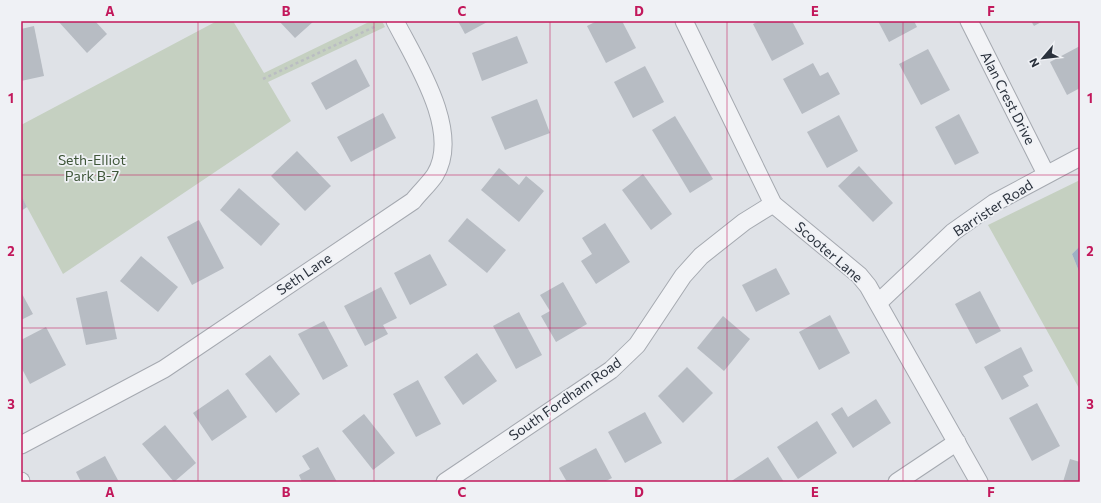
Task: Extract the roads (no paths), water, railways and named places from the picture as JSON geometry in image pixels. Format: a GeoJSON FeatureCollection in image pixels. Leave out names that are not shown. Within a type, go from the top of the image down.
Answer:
{"type":"FeatureCollection","features":[{"type":"Feature","properties":{"kind":"street","name":"Seth Lane"},"geometry":{"type":"LineString","coordinates":[[21,445],[164,369],[413,201],[435,174],[443,151],[444,136],[440,115],[430,89],[395,21]]}},
{"type":"Feature","properties":{"kind":"street","name":"Scooter Lane"},"geometry":{"type":"LineString","coordinates":[[684,21],[773,204],[859,275],[879,302],[979,482]]}},
{"type":"Feature","properties":{"kind":"street","name":"Alan Crest Drive"},"geometry":{"type":"LineString","coordinates":[[969,21],[1046,174]]}},
{"type":"Feature","properties":{"kind":"street","name":"Barrister Road"},"geometry":{"type":"LineString","coordinates":[[879,302],[953,232],[994,203],[1080,157]]}},
{"type":"Feature","properties":{"kind":"street","name":"South Fordham Road"},"geometry":{"type":"LineString","coordinates":[[445,482],[611,370],[637,345],[683,276],[701,256],[744,222],[773,204]]}},
{"type":"Feature","properties":{"kind":"street"},"geometry":{"type":"LineString","coordinates":[[897,482],[957,442]]}},
{"type":"Feature","properties":{"kind":"water"},"geometry":{"type":"Polygon","coordinates":[[[1080,246],[1080,274],[1072,254],[1080,246]]]}},
{"type":"Feature","properties":{"kind":"park label","name":"Seth-Elliot Park B-7"},"geometry":{"type":"Point","coordinates":[92,168]}}]}
